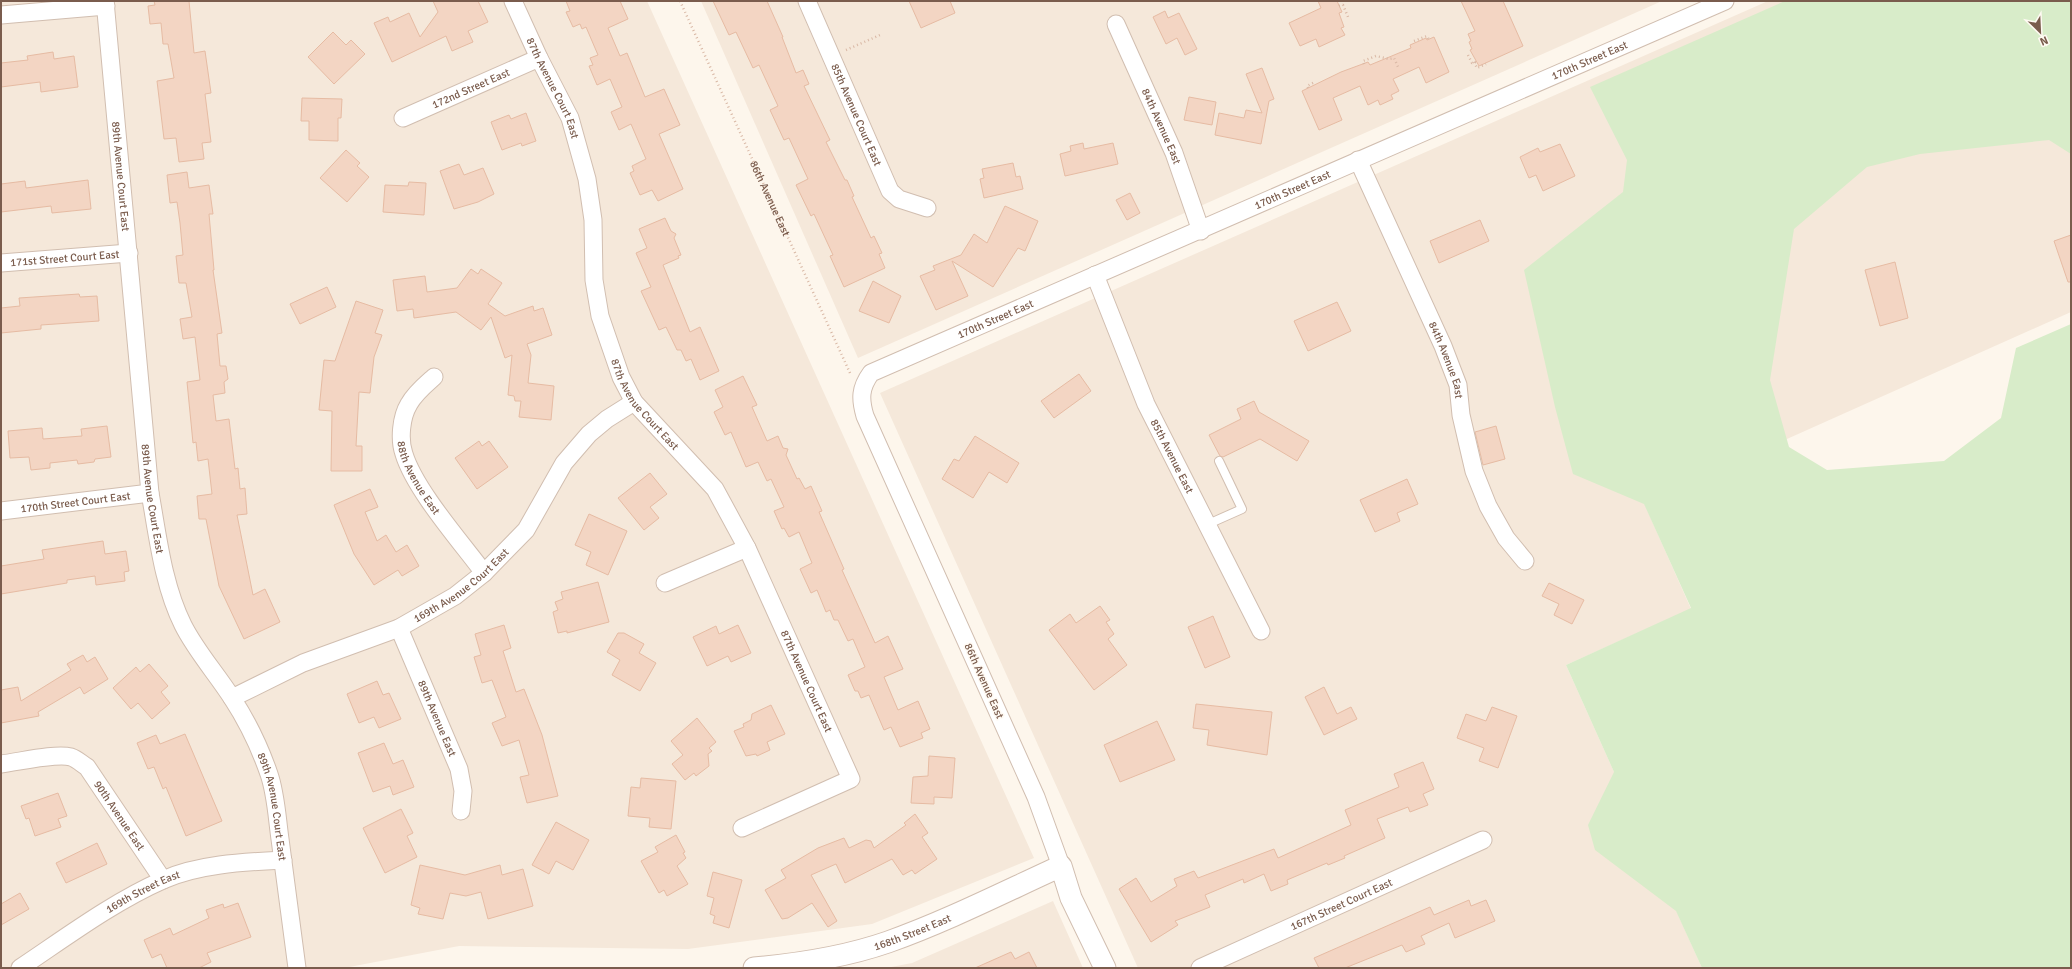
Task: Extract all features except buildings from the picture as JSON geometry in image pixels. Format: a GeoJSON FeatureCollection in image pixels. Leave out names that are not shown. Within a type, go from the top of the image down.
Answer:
{"type":"FeatureCollection","features":[{"type":"Feature","properties":{"kind":"street","name":"87th Avenue Court East"},"geometry":{"type":"LineString","coordinates":[[513,1],[539,58],[570,118],[587,179],[593,220],[594,280],[600,316],[621,377],[634,402],[715,489],[747,548],[851,779],[742,828]]}},
{"type":"Feature","properties":{"kind":"street","name":"85th Avenue Court East"},"geometry":{"type":"LineString","coordinates":[[807,1],[890,190],[899,199],[927,208]]}},
{"type":"Feature","properties":{"kind":"street","name":"170th Street East"},"geometry":{"type":"LineString","coordinates":[[862,389],[871,373],[1095,275],[1200,231],[1358,160],[1724,1]]}},
{"type":"Feature","properties":{"kind":"street"},"geometry":{"type":"LineString","coordinates":[[1,15],[105,4]]}},
{"type":"Feature","properties":{"kind":"street","name":"89th Avenue Court East"},"geometry":{"type":"LineString","coordinates":[[105,4],[150,494],[167,582],[174,605],[197,648],[232,698],[261,754],[270,775],[297,968]]}},
{"type":"Feature","properties":{"kind":"street","name":"84th Avenue East"},"geometry":{"type":"LineString","coordinates":[[1116,24],[1174,153],[1200,231]]}},
{"type":"Feature","properties":{"kind":"street","name":"172nd Street East"},"geometry":{"type":"LineString","coordinates":[[403,118],[539,58]]}},
{"type":"Feature","properties":{"kind":"street","name":"84th Avenue East"},"geometry":{"type":"LineString","coordinates":[[1358,160],[1443,346],[1458,386],[1461,415],[1474,471],[1488,506],[1506,538],[1525,562]]}},
{"type":"Feature","properties":{"kind":"street","name":"171st Street Court East"},"geometry":{"type":"LineString","coordinates":[[1,263],[129,253]]}},
{"type":"Feature","properties":{"kind":"street","name":"85th Avenue East"},"geometry":{"type":"LineString","coordinates":[[1095,275],[1146,404],[1206,526],[1261,631]]}},
{"type":"Feature","properties":{"kind":"street","name":"88th Avenue East"},"geometry":{"type":"LineString","coordinates":[[434,377],[415,395],[408,405],[401,437],[404,454],[416,480],[484,573]]}},
{"type":"Feature","properties":{"kind":"street","name":"86th Avenue East"},"geometry":{"type":"LineString","coordinates":[[862,389],[865,416],[1036,797],[1071,898],[1105,968]]}},
{"type":"Feature","properties":{"kind":"street","name":"169th Avenue Court East"},"geometry":{"type":"LineString","coordinates":[[232,698],[303,663],[399,628],[455,596],[484,573],[526,530],[564,463],[589,434],[606,419],[634,402]]}},
{"type":"Feature","properties":{"kind":"street","name":"170th Street Court East"},"geometry":{"type":"LineString","coordinates":[[1,511],[150,494]]}},
{"type":"Feature","properties":{"kind":"street"},"geometry":{"type":"LineString","coordinates":[[665,583],[747,548]]}},
{"type":"Feature","properties":{"kind":"street","name":"89th Avenue East"},"geometry":{"type":"LineString","coordinates":[[399,628],[458,769],[463,791],[461,811]]}},
{"type":"Feature","properties":{"kind":"street","name":"90th Avenue East"},"geometry":{"type":"LineString","coordinates":[[1,764],[44,758],[70,757],[87,767],[163,880]]}},
{"type":"Feature","properties":{"kind":"street","name":"167th Street Court East"},"geometry":{"type":"LineString","coordinates":[[1200,968],[1483,840]]}},
{"type":"Feature","properties":{"kind":"street","name":"169th Street East"},"geometry":{"type":"LineString","coordinates":[[20,968],[116,906],[163,880],[184,873],[238,862],[283,860]]}},
{"type":"Feature","properties":{"kind":"street","name":"168th Street East"},"geometry":{"type":"LineString","coordinates":[[754,968],[792,964],[853,952],[888,942],[956,914],[1061,866]]}},
{"type":"Feature","properties":{"kind":"lane"},"geometry":{"type":"LineString","coordinates":[[1206,526],[1242,509],[1219,461]]}},
{"type":"Feature","properties":{"kind":"path","name":"86th Avenue East"},"geometry":{"type":"LineString","coordinates":[[680,1],[862,389]]}},
{"type":"Feature","properties":{"kind":"path"},"geometry":{"type":"LineString","coordinates":[[1339,6],[1343,5],[1348,17]]}},
{"type":"Feature","properties":{"kind":"path"},"geometry":{"type":"LineString","coordinates":[[845,51],[880,35]]}},
{"type":"Feature","properties":{"kind":"path"},"geometry":{"type":"LineString","coordinates":[[1414,41],[1427,36],[1428,40]]}},
{"type":"Feature","properties":{"kind":"path"},"geometry":{"type":"LineString","coordinates":[[1468,55],[1472,63],[1475,62],[1477,68],[1486,64]]}},
{"type":"Feature","properties":{"kind":"path"},"geometry":{"type":"LineString","coordinates":[[1364,64],[1363,61],[1376,56],[1389,59],[1394,58],[1399,69]]}},
{"type":"Feature","properties":{"kind":"path"},"geometry":{"type":"LineString","coordinates":[[1308,88],[1307,86],[1316,82]]}},
{"type":"Feature","properties":{"kind":"shaded area"},"geometry":{"type":"Polygon","coordinates":[[[1,1],[647,1],[1034,858],[872,924],[688,949],[459,946],[344,968],[1,968],[1,1]]]}},
{"type":"Feature","properties":{"kind":"shaded area"},"geometry":{"type":"Polygon","coordinates":[[[701,1],[1662,1],[858,358],[701,1]]]}},
{"type":"Feature","properties":{"kind":"shaded area"},"geometry":{"type":"Polygon","coordinates":[[[1768,1],[2071,1],[2071,312],[1644,503],[1691,609],[1566,665],[1702,968],[1138,968],[880,393],[1768,1]]]}},
{"type":"Feature","properties":{"kind":"shaded area"},"geometry":{"type":"Polygon","coordinates":[[[1053,901],[1083,968],[886,968],[912,963],[1053,901]]]}},
{"type":"Feature","properties":{"kind":"green space"},"geometry":{"type":"Polygon","coordinates":[[[1785,1],[2071,1],[2071,154],[2049,140],[1920,154],[1867,167],[1794,229],[1770,380],[1789,447],[1827,470],[1944,461],[2001,418],[2016,348],[2071,324],[2071,968],[1702,968],[1676,911],[1595,850],[1588,825],[1614,772],[1566,665],[1691,608],[1644,504],[1573,474],[1555,407],[1524,270],[1623,192],[1627,160],[1590,87],[1785,1]]]}}]}
